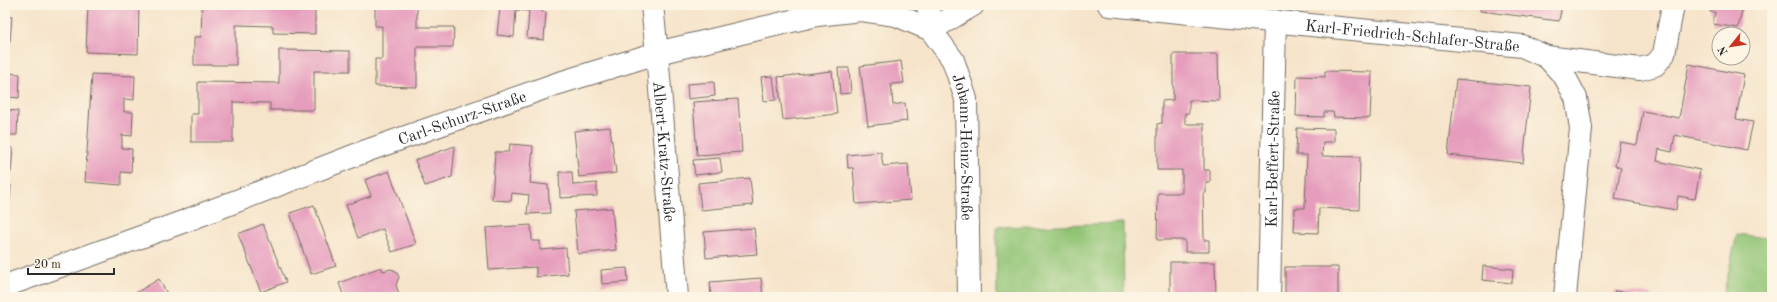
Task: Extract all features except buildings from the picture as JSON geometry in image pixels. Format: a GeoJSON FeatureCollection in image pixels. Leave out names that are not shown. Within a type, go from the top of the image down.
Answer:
{"type":"FeatureCollection","features":[{"type":"Feature","properties":{"kind":"street","name":"Albert-Kratz-Straße"},"geometry":{"type":"LineString","coordinates":[[652,5],[677,297]]}},
{"type":"Feature","properties":{"kind":"street","name":"Johann-Heinz-Straße"},"geometry":{"type":"LineString","coordinates":[[928,5],[931,30],[953,60],[966,99],[969,297]]}},
{"type":"Feature","properties":{"kind":"street"},"geometry":{"type":"LineString","coordinates":[[931,30],[974,5]]}},
{"type":"Feature","properties":{"kind":"street","name":"Karl-Friedrich-Schlafer-Straße"},"geometry":{"type":"LineString","coordinates":[[1109,5],[1522,46],[1546,57],[1640,69],[1655,66],[1664,54],[1673,5]]}},
{"type":"Feature","properties":{"kind":"street","name":"Carl-Schurz-Straße"},"geometry":{"type":"LineString","coordinates":[[5,286],[185,221],[366,151],[556,84],[657,53],[817,15],[860,10],[896,15],[931,30]]}},
{"type":"Feature","properties":{"kind":"street","name":"Karl-Beffert-Straße"},"geometry":{"type":"LineString","coordinates":[[1269,297],[1275,21]]}},
{"type":"Feature","properties":{"kind":"street","name":"Karl-Friedrich-Schlafer-Straße"},"geometry":{"type":"LineString","coordinates":[[1546,57],[1565,77],[1576,98],[1581,128],[1565,297]]}},
{"type":"Feature","properties":{"kind":"green space"},"geometry":{"type":"Polygon","coordinates":[[[1123,223],[1124,297],[997,297],[996,227],[1123,223]]]}},
{"type":"Feature","properties":{"kind":"green space"},"geometry":{"type":"Polygon","coordinates":[[[1737,234],[1772,239],[1772,297],[1723,297],[1737,234]]]}}]}
